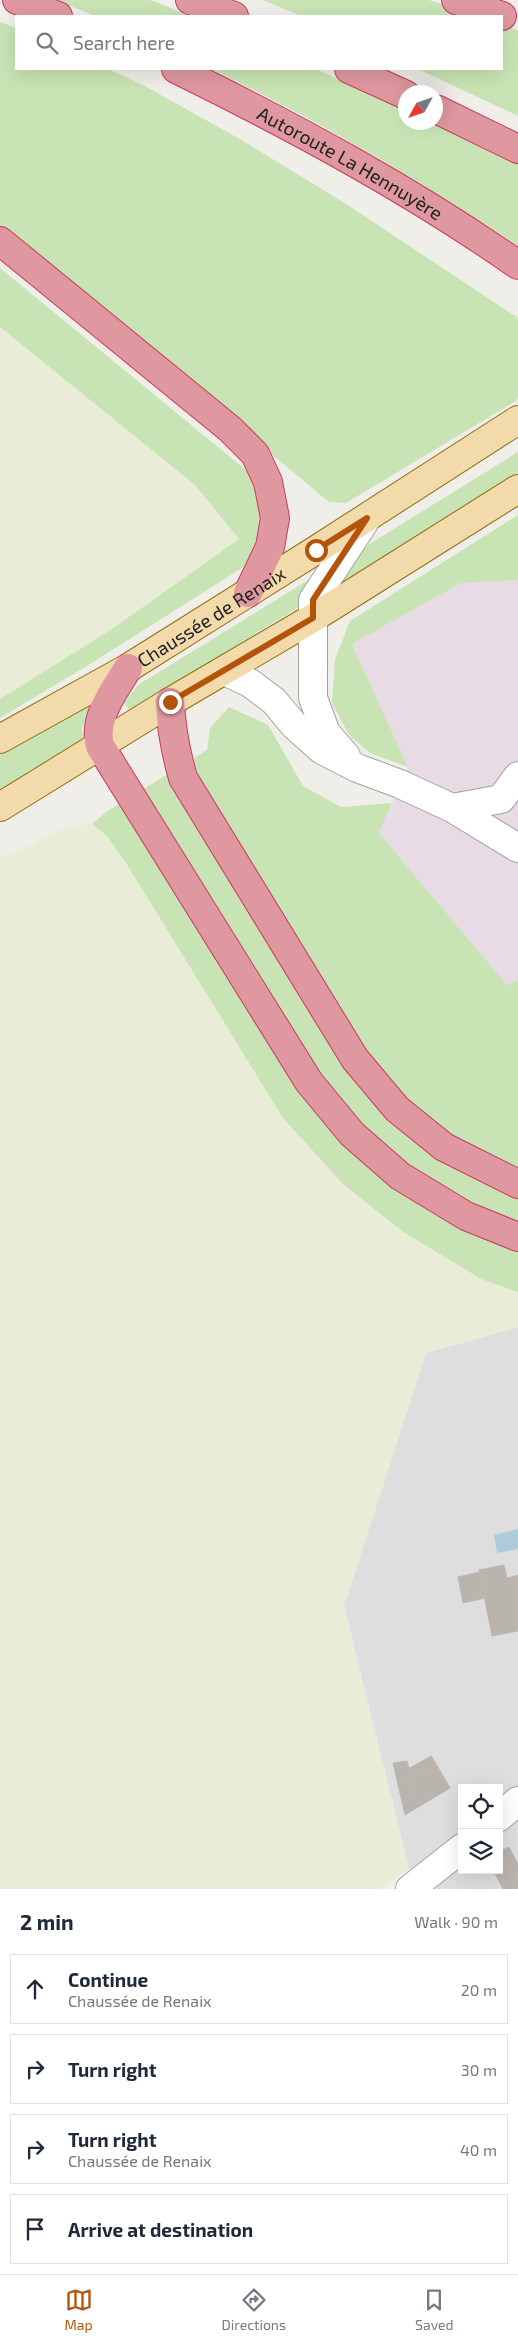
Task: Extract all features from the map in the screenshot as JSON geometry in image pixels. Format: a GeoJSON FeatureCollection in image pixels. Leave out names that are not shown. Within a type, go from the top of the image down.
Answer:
{"type":"FeatureCollection","features":[{"type":"Feature","properties":{"kind":"highway"},"geometry":{"type":"LineString","coordinates":[[17,0],[55,15]]}},
{"type":"Feature","properties":{"kind":"highway"},"geometry":{"type":"LineString","coordinates":[[190,0],[231,15]]}},
{"type":"Feature","properties":{"kind":"highway"},"geometry":{"type":"LineString","coordinates":[[456,0],[499,15]]}},
{"type":"Feature","properties":{"kind":"highway"},"geometry":{"type":"LineString","coordinates":[[503,16],[518,23]]}},
{"type":"Feature","properties":{"kind":"highway","name":"Autoroute La Hennuyère"},"geometry":{"type":"LineString","coordinates":[[178,70],[247,104],[402,190],[518,265]]}},
{"type":"Feature","properties":{"kind":"highway"},"geometry":{"type":"LineString","coordinates":[[351,70],[398,91]]}},
{"type":"Feature","properties":{"kind":"highway"},"geometry":{"type":"LineString","coordinates":[[443,113],[518,149]]}},
{"type":"Feature","properties":{"kind":"highway"},"geometry":{"type":"LineString","coordinates":[[0,241],[230,429],[254,454],[268,482],[275,518],[270,547],[248,593]]}},
{"type":"Feature","properties":{"kind":"highway"},"geometry":{"type":"LineString","coordinates":[[128,668],[105,706],[97,735],[100,746],[309,1082],[352,1134],[400,1176],[466,1216],[518,1237]]}},
{"type":"Feature","properties":{"kind":"highway"},"geometry":{"type":"LineString","coordinates":[[170,702],[170,722],[183,778],[356,1059],[397,1110],[444,1147],[518,1184]]}},
{"type":"Feature","properties":{"kind":"main road","name":"Chaussée de Renaix"},"geometry":{"type":"LineString","coordinates":[[0,740],[128,668],[367,518],[518,420]]}},
{"type":"Feature","properties":{"kind":"main road"},"geometry":{"type":"LineString","coordinates":[[0,807],[170,702],[313,618],[518,489]]}},
{"type":"Feature","properties":{"kind":"street"},"geometry":{"type":"LineString","coordinates":[[356,768],[326,734],[312,698],[313,600],[367,518]]}},
{"type":"Feature","properties":{"kind":"street"},"geometry":{"type":"LineString","coordinates":[[224,671],[250,683],[274,701],[294,725],[322,750],[356,768],[400,784],[452,808],[518,848]]}},
{"type":"Feature","properties":{"kind":"street"},"geometry":{"type":"LineString","coordinates":[[452,808],[501,799],[518,776]]}},
{"type":"Feature","properties":{"kind":"street"},"geometry":{"type":"LineString","coordinates":[[503,1813],[518,1801]]}},
{"type":"Feature","properties":{"kind":"street"},"geometry":{"type":"LineString","coordinates":[[410,1889],[458,1851]]}},
{"type":"Feature","properties":{"kind":"shaded area"},"geometry":{"type":"Polygon","coordinates":[[[518,580],[518,980],[507,985],[379,833],[408,767],[352,644],[461,583],[518,580]]]}},
{"type":"Feature","properties":{"kind":"shaded area"},"geometry":{"type":"Polygon","coordinates":[[[518,1327],[518,1790],[503,1803],[503,1784],[458,1784],[458,1841],[412,1880],[344,1606],[426,1353],[518,1327]]]}},
{"type":"Feature","properties":{"kind":"shaded area"},"geometry":{"type":"Polygon","coordinates":[[[518,1813],[518,1889],[423,1889],[458,1861],[458,1874],[503,1874],[503,1825],[518,1813]]]}},
{"type":"Feature","properties":{"kind":"green space"},"geometry":{"type":"Polygon","coordinates":[[[56,0],[151,0],[188,15],[93,15],[56,0]]]}},
{"type":"Feature","properties":{"kind":"green space"},"geometry":{"type":"Polygon","coordinates":[[[263,0],[429,0],[474,15],[299,15],[263,0]]]}},
{"type":"Feature","properties":{"kind":"green space"},"geometry":{"type":"Polygon","coordinates":[[[0,22],[15,28],[15,70],[110,70],[141,84],[238,138],[343,202],[518,318],[518,397],[516,401],[346,503],[329,502],[0,228],[0,22]]]}},
{"type":"Feature","properties":{"kind":"green space"},"geometry":{"type":"Polygon","coordinates":[[[503,25],[518,30],[518,116],[420,70],[503,70],[503,25]]]}},
{"type":"Feature","properties":{"kind":"green space"},"geometry":{"type":"Polygon","coordinates":[[[214,70],[318,70],[398,107],[398,130],[443,130],[443,128],[518,164],[518,246],[368,152],[291,109],[214,70]]]}},
{"type":"Feature","properties":{"kind":"green space"},"geometry":{"type":"Polygon","coordinates":[[[0,268],[252,475],[263,510],[263,539],[242,568],[90,664],[0,718],[0,699],[112,629],[239,539],[195,485],[0,327],[0,268]]]}},
{"type":"Feature","properties":{"kind":"green space"},"geometry":{"type":"Polygon","coordinates":[[[0,327],[195,485],[239,539],[112,629],[0,699],[0,327]]]}},
{"type":"Feature","properties":{"kind":"green space"},"geometry":{"type":"Polygon","coordinates":[[[518,452],[518,472],[516,474],[330,590],[345,569],[368,545],[518,452]]]}},
{"type":"Feature","properties":{"kind":"green space"},"geometry":{"type":"Polygon","coordinates":[[[518,515],[518,580],[461,583],[352,644],[408,767],[370,753],[349,735],[332,703],[335,659],[350,621],[518,515]]]}},
{"type":"Feature","properties":{"kind":"green space"},"geometry":{"type":"Polygon","coordinates":[[[318,574],[299,607],[130,711],[124,703],[138,685],[318,574]]]}},
{"type":"Feature","properties":{"kind":"green space"},"geometry":{"type":"Polygon","coordinates":[[[112,683],[82,727],[83,740],[0,789],[0,751],[112,683]]]}},
{"type":"Feature","properties":{"kind":"green space"},"geometry":{"type":"Polygon","coordinates":[[[229,707],[268,725],[303,786],[341,807],[392,803],[379,833],[507,985],[518,980],[518,1292],[481,1279],[402,1231],[343,1184],[283,1118],[126,863],[107,836],[92,824],[106,812],[207,750],[210,728],[229,707]]]}},
{"type":"Feature","properties":{"kind":"green space"},"geometry":{"type":"Polygon","coordinates":[[[92,824],[107,836],[126,863],[283,1118],[343,1184],[481,1279],[518,1292],[518,1327],[426,1353],[344,1606],[409,1869],[380,1889],[0,1889],[0,859],[69,826],[92,824]]]}},
{"type":"Feature","properties":{"kind":"water"},"geometry":{"type":"Polygon","coordinates":[[[518,1529],[518,1549],[497,1553],[494,1535],[518,1529]]]}},
{"type":"Feature","properties":{"kind":"building"},"geometry":{"type":"Polygon","coordinates":[[[504,1565],[507,1578],[518,1575],[518,1631],[492,1636],[479,1570],[504,1565]]]}},
{"type":"Feature","properties":{"kind":"building"},"geometry":{"type":"Polygon","coordinates":[[[480,1572],[485,1598],[463,1603],[458,1577],[480,1572]]]}},
{"type":"Feature","properties":{"kind":"building"},"geometry":{"type":"Polygon","coordinates":[[[431,1756],[436,1764],[411,1778],[408,1769],[431,1756]]]}},
{"type":"Feature","properties":{"kind":"building"},"geometry":{"type":"Polygon","coordinates":[[[407,1761],[411,1778],[406,1780],[420,1806],[405,1815],[393,1763],[407,1761]]]}},
{"type":"Feature","properties":{"kind":"building"},"geometry":{"type":"Polygon","coordinates":[[[436,1764],[450,1788],[420,1806],[406,1780],[436,1764]]]}},
{"type":"Feature","properties":{"kind":"building"},"geometry":{"type":"Polygon","coordinates":[[[509,1847],[518,1864],[518,1889],[503,1889],[495,1874],[503,1874],[503,1850],[509,1847]]]}},
{"type":"Feature","properties":{"kind":"route"},"geometry":{"type":"LineString","coordinates":[[170,702],[313,618],[313,600],[367,518],[316,550]]}}]}
